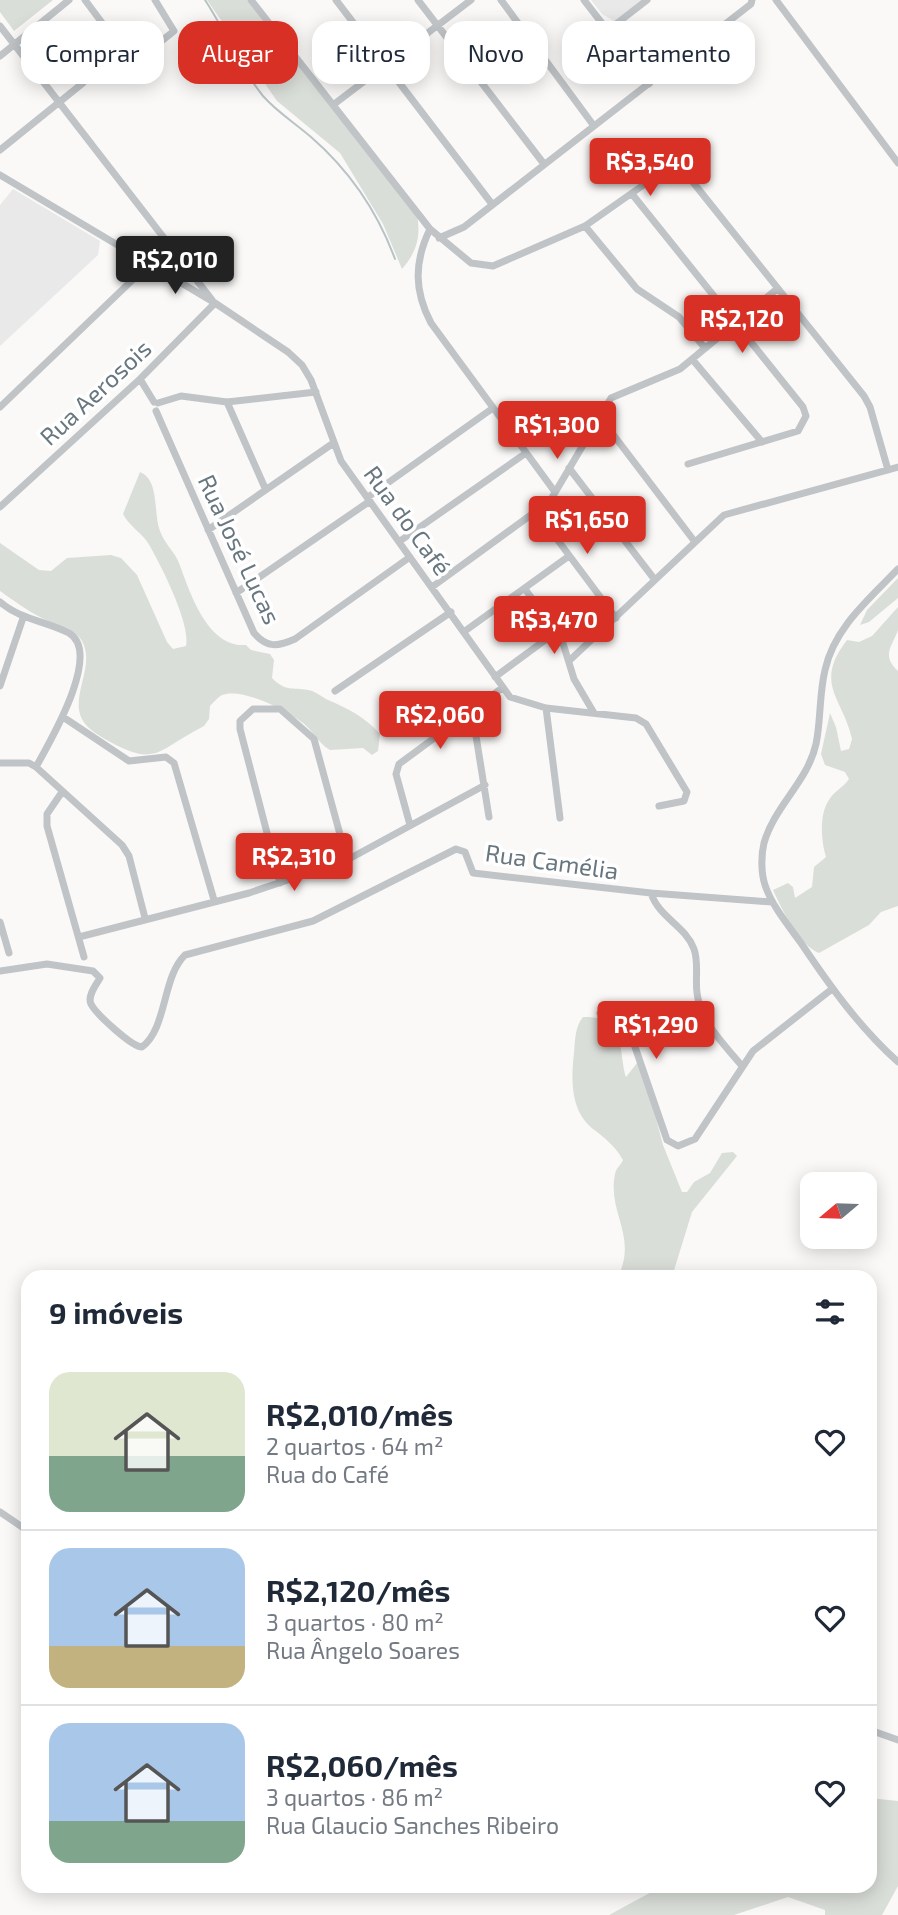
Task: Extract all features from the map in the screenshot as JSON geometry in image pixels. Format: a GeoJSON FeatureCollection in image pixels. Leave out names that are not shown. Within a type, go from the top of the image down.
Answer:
{"type":"FeatureCollection","features":[{"type":"Feature","properties":{"kind":"street"},"geometry":{"type":"LineString","coordinates":[[0,56],[69,0]]}},
{"type":"Feature","properties":{"kind":"street"},"geometry":{"type":"LineString","coordinates":[[85,0],[126,55],[133,60],[139,59],[174,31],[155,0]]}},
{"type":"Feature","properties":{"kind":"street"},"geometry":{"type":"LineString","coordinates":[[251,0],[430,229],[457,255],[485,267],[585,226],[699,146]]}},
{"type":"Feature","properties":{"kind":"street"},"geometry":{"type":"LineString","coordinates":[[336,0],[352,21]]}},
{"type":"Feature","properties":{"kind":"street"},"geometry":{"type":"LineString","coordinates":[[418,0],[544,164]]}},
{"type":"Feature","properties":{"kind":"street"},"geometry":{"type":"LineString","coordinates":[[430,33],[471,0]]}},
{"type":"Feature","properties":{"kind":"street"},"geometry":{"type":"LineString","coordinates":[[501,0],[594,125]]}},
{"type":"Feature","properties":{"kind":"street"},"geometry":{"type":"LineString","coordinates":[[584,0],[600,21]]}},
{"type":"Feature","properties":{"kind":"street"},"geometry":{"type":"LineString","coordinates":[[620,21],[647,0]]}},
{"type":"Feature","properties":{"kind":"street"},"geometry":{"type":"LineString","coordinates":[[729,21],[751,4],[752,0]]}},
{"type":"Feature","properties":{"kind":"street"},"geometry":{"type":"LineString","coordinates":[[776,0],[898,163]]}},
{"type":"Feature","properties":{"kind":"street"},"geometry":{"type":"LineString","coordinates":[[0,26],[215,303]]}},
{"type":"Feature","properties":{"kind":"street"},"geometry":{"type":"LineString","coordinates":[[0,150],[82,84]]}},
{"type":"Feature","properties":{"kind":"street"},"geometry":{"type":"LineString","coordinates":[[334,105],[361,84]]}},
{"type":"Feature","properties":{"kind":"street"},"geometry":{"type":"LineString","coordinates":[[400,84],[492,204]]}},
{"type":"Feature","properties":{"kind":"street"},"geometry":{"type":"LineString","coordinates":[[439,238],[464,228],[649,84]]}},
{"type":"Feature","properties":{"kind":"street"},"geometry":{"type":"LineString","coordinates":[[676,161],[864,396],[870,407],[888,470]]}},
{"type":"Feature","properties":{"kind":"street","name":"Rua do Café"},"geometry":{"type":"LineString","coordinates":[[0,175],[215,303],[288,352],[302,365],[316,392],[332,444],[341,461],[465,631],[502,688],[520,703],[636,718],[646,724],[687,792],[684,802],[659,806]]}},
{"type":"Feature","properties":{"kind":"street"},"geometry":{"type":"LineString","coordinates":[[632,194],[803,407],[806,416],[798,431],[688,464]]}},
{"type":"Feature","properties":{"kind":"street"},"geometry":{"type":"LineString","coordinates":[[585,226],[637,289],[679,317],[704,347]]}},
{"type":"Feature","properties":{"kind":"street"},"geometry":{"type":"LineString","coordinates":[[430,229],[418,267],[421,304],[431,323],[555,492]]}},
{"type":"Feature","properties":{"kind":"street"},"geometry":{"type":"LineString","coordinates":[[167,275],[183,260]]}},
{"type":"Feature","properties":{"kind":"street"},"geometry":{"type":"LineString","coordinates":[[0,407],[148,265]]}},
{"type":"Feature","properties":{"kind":"street"},"geometry":{"type":"LineString","coordinates":[[432,586],[536,511],[555,492],[599,416],[619,392],[668,374],[692,359],[777,289]]}},
{"type":"Feature","properties":{"kind":"street","name":"Rua Aerosois"},"geometry":{"type":"LineString","coordinates":[[0,507],[140,379],[215,303]]}},
{"type":"Feature","properties":{"kind":"street"},"geometry":{"type":"LineString","coordinates":[[692,359],[762,442]]}},
{"type":"Feature","properties":{"kind":"street","name":"Rua José Lucas"},"geometry":{"type":"LineString","coordinates":[[140,379],[157,406],[163,427],[208,530],[254,633],[261,641],[269,646],[282,645],[295,639],[410,557]]}},
{"type":"Feature","properties":{"kind":"street"},"geometry":{"type":"LineString","coordinates":[[157,406],[181,396],[227,402],[316,392]]}},
{"type":"Feature","properties":{"kind":"street"},"geometry":{"type":"LineString","coordinates":[[227,402],[265,488]]}},
{"type":"Feature","properties":{"kind":"street"},"geometry":{"type":"LineString","coordinates":[[236,593],[493,408]]}},
{"type":"Feature","properties":{"kind":"street"},"geometry":{"type":"LineString","coordinates":[[599,416],[695,542]]}},
{"type":"Feature","properties":{"kind":"street"},"geometry":{"type":"LineString","coordinates":[[208,530],[332,444]]}},
{"type":"Feature","properties":{"kind":"street"},"geometry":{"type":"LineString","coordinates":[[400,541],[526,453]]}},
{"type":"Feature","properties":{"kind":"street"},"geometry":{"type":"LineString","coordinates":[[570,660],[713,523],[735,510],[898,467]]}},
{"type":"Feature","properties":{"kind":"street"},"geometry":{"type":"LineString","coordinates":[[569,468],[655,580]]}},
{"type":"Feature","properties":{"kind":"street"},"geometry":{"type":"LineString","coordinates":[[536,511],[616,618]]}},
{"type":"Feature","properties":{"kind":"street"},"geometry":{"type":"LineString","coordinates":[[465,631],[569,556]]}},
{"type":"Feature","properties":{"kind":"street"},"geometry":{"type":"LineString","coordinates":[[898,569],[844,627],[831,648],[825,669],[816,746],[799,783],[764,843],[764,882],[772,902],[864,1030],[898,1062]]}},
{"type":"Feature","properties":{"kind":"street"},"geometry":{"type":"LineString","coordinates":[[525,589],[556,632],[570,660],[574,679],[594,713]]}},
{"type":"Feature","properties":{"kind":"street"},"geometry":{"type":"LineString","coordinates":[[0,602],[23,618],[66,632],[77,640],[81,650],[81,662],[63,717],[36,767]]}},
{"type":"Feature","properties":{"kind":"street"},"geometry":{"type":"LineString","coordinates":[[335,691],[451,612]]}},
{"type":"Feature","properties":{"kind":"street"},"geometry":{"type":"LineString","coordinates":[[0,687],[23,618]]}},
{"type":"Feature","properties":{"kind":"street"},"geometry":{"type":"LineString","coordinates":[[495,677],[556,632]]}},
{"type":"Feature","properties":{"kind":"street"},"geometry":{"type":"LineString","coordinates":[[410,825],[396,769],[502,688]]}},
{"type":"Feature","properties":{"kind":"street"},"geometry":{"type":"LineString","coordinates":[[546,708],[560,818]]}},
{"type":"Feature","properties":{"kind":"street"},"geometry":{"type":"LineString","coordinates":[[280,883],[240,729],[240,721],[253,709],[280,709],[314,739],[347,860]]}},
{"type":"Feature","properties":{"kind":"street"},"geometry":{"type":"LineString","coordinates":[[472,711],[489,817]]}},
{"type":"Feature","properties":{"kind":"street"},"geometry":{"type":"LineString","coordinates":[[63,717],[129,761],[166,757],[174,763],[214,900]]}},
{"type":"Feature","properties":{"kind":"street"},"geometry":{"type":"LineString","coordinates":[[0,763],[29,763],[36,767],[126,850],[145,918]]}},
{"type":"Feature","properties":{"kind":"street"},"geometry":{"type":"LineString","coordinates":[[79,937],[280,883],[347,860],[485,785]]}},
{"type":"Feature","properties":{"kind":"street"},"geometry":{"type":"LineString","coordinates":[[62,792],[47,814],[47,826],[84,957]]}},
{"type":"Feature","properties":{"kind":"street","name":"Rua Camélia"},"geometry":{"type":"LineString","coordinates":[[0,971],[47,964],[93,971],[100,978],[90,996],[92,1006],[132,1044],[142,1047],[153,1034],[176,964],[186,955],[313,921],[456,849],[465,852],[473,873],[651,893],[772,902]]}},
{"type":"Feature","properties":{"kind":"street"},"geometry":{"type":"LineString","coordinates":[[651,893],[659,912],[688,937],[697,961],[699,1007],[705,1021],[742,1066]]}},
{"type":"Feature","properties":{"kind":"street"},"geometry":{"type":"LineString","coordinates":[[0,926],[9,953]]}},
{"type":"Feature","properties":{"kind":"street"},"geometry":{"type":"LineString","coordinates":[[600,1013],[634,1044],[667,1140],[678,1146],[695,1139],[753,1051],[832,989]]}},
{"type":"Feature","properties":{"kind":"street"},"geometry":{"type":"LineString","coordinates":[[0,1512],[21,1526]]}},
{"type":"Feature","properties":{"kind":"street"},"geometry":{"type":"LineString","coordinates":[[877,1732],[898,1740]]}},
{"type":"Feature","properties":{"kind":"shaded area"},"geometry":{"type":"Polygon","coordinates":[[[0,0],[53,0],[27,21],[21,21],[21,25],[14,31],[0,12],[0,0]]]}},
{"type":"Feature","properties":{"kind":"shaded area"},"geometry":{"type":"Polygon","coordinates":[[[207,0],[247,0],[264,21],[222,21],[207,0]]]}},
{"type":"Feature","properties":{"kind":"shaded area"},"geometry":{"type":"Polygon","coordinates":[[[591,0],[641,0],[614,21],[602,14],[591,0]]]}},
{"type":"Feature","properties":{"kind":"shaded area"},"geometry":{"type":"Polygon","coordinates":[[[298,64],[417,215],[417,244],[402,269],[383,224],[340,153],[277,101],[265,84],[298,84],[298,64]]]}},
{"type":"Feature","properties":{"kind":"shaded area"},"geometry":{"type":"Polygon","coordinates":[[[13,189],[100,241],[98,255],[0,346],[0,205],[13,189]]]}},
{"type":"Feature","properties":{"kind":"shaded area"},"geometry":{"type":"Polygon","coordinates":[[[140,472],[151,482],[162,535],[177,559],[202,616],[211,628],[232,644],[246,645],[251,650],[270,654],[274,660],[272,678],[281,685],[313,692],[362,718],[380,734],[378,751],[372,755],[363,748],[330,750],[296,718],[252,697],[231,693],[220,696],[210,706],[209,719],[204,726],[155,753],[135,753],[121,747],[91,730],[85,723],[79,710],[86,667],[82,641],[74,632],[45,620],[0,591],[0,543],[39,570],[51,571],[67,558],[111,555],[121,558],[137,575],[167,642],[173,649],[186,646],[184,623],[167,579],[148,543],[123,514],[140,472]]]}},
{"type":"Feature","properties":{"kind":"shaded area"},"geometry":{"type":"Polygon","coordinates":[[[898,578],[898,598],[869,622],[860,625],[867,610],[898,578]]]}},
{"type":"Feature","properties":{"kind":"shaded area"},"geometry":{"type":"Polygon","coordinates":[[[898,607],[898,630],[889,655],[898,671],[898,906],[881,912],[869,925],[819,953],[798,935],[773,890],[788,883],[793,887],[795,898],[812,887],[814,867],[826,857],[822,828],[826,806],[849,779],[845,772],[825,765],[821,754],[830,713],[841,751],[849,749],[852,739],[831,680],[837,655],[847,640],[859,642],[872,636],[898,607]]]}},
{"type":"Feature","properties":{"kind":"shaded area"},"geometry":{"type":"Polygon","coordinates":[[[583,1017],[607,1022],[618,1036],[626,1077],[637,1063],[649,1092],[663,1145],[682,1192],[687,1192],[694,1182],[710,1173],[722,1153],[733,1152],[737,1156],[692,1212],[674,1270],[620,1270],[625,1249],[624,1236],[614,1188],[616,1172],[623,1160],[610,1143],[585,1122],[576,1104],[573,1063],[578,1025],[583,1017]]]}},
{"type":"Feature","properties":{"kind":"shaded area"},"geometry":{"type":"Polygon","coordinates":[[[877,1799],[898,1801],[898,1886],[882,1915],[825,1915],[825,1910],[788,1897],[734,1915],[609,1915],[650,1893],[877,1893],[877,1799]]]}},
{"type":"Feature","properties":{"kind":"waterway"},"geometry":{"type":"LineString","coordinates":[[205,0],[263,96],[325,150],[350,178],[380,225],[395,259]]}}]}
